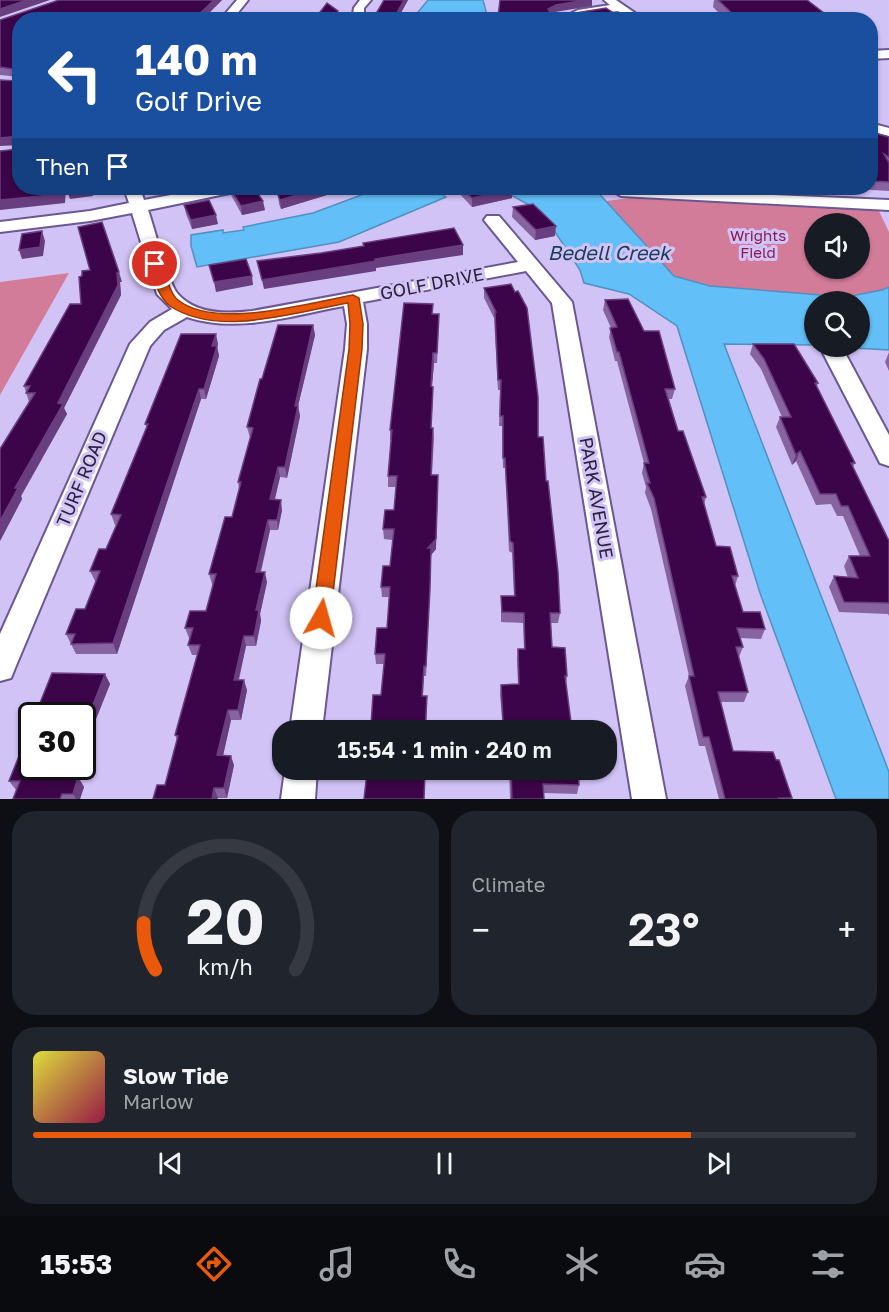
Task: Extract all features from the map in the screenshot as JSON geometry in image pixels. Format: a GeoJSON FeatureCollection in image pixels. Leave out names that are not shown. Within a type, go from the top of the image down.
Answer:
{"type":"FeatureCollection","features":[{"type":"Feature","properties":{"kind":"street"},"geometry":{"type":"LineString","coordinates":[[232,12],[243,0]]}},
{"type":"Feature","properties":{"kind":"street"},"geometry":{"type":"LineString","coordinates":[[609,0],[628,12]]}},
{"type":"Feature","properties":{"kind":"street"},"geometry":{"type":"LineString","coordinates":[[586,12],[620,7]]}},
{"type":"Feature","properties":{"kind":"street","name":"GOLF DRIVE"},"geometry":{"type":"LineString","coordinates":[[133,195],[161,284],[174,303],[206,316],[234,319],[530,265]]}},
{"type":"Feature","properties":{"kind":"street"},"geometry":{"type":"LineString","coordinates":[[0,227],[71,219],[195,195]]}},
{"type":"Feature","properties":{"kind":"street"},"geometry":{"type":"LineString","coordinates":[[811,195],[889,205]]}},
{"type":"Feature","properties":{"kind":"street","name":"PARK AVENUE"},"geometry":{"type":"LineString","coordinates":[[493,220],[562,302],[649,799]]}},
{"type":"Feature","properties":{"kind":"street"},"geometry":{"type":"LineString","coordinates":[[307,720],[356,349],[357,324],[353,298]]}},
{"type":"Feature","properties":{"kind":"street","name":"TURF ROAD"},"geometry":{"type":"LineString","coordinates":[[0,668],[140,344],[157,326],[186,309]]}},
{"type":"Feature","properties":{"kind":"street"},"geometry":{"type":"LineString","coordinates":[[836,357],[889,457]]}},
{"type":"Feature","properties":{"kind":"street"},"geometry":{"type":"LineString","coordinates":[[298,799],[300,780]]}},
{"type":"Feature","properties":{"kind":"green space","name":"Wrights Field"},"geometry":{"type":"Polygon","coordinates":[[[654,195],[877,207],[889,232],[889,287],[882,290],[870,292],[804,291],[804,294],[710,286],[674,276],[606,201],[654,195]]]}},
{"type":"Feature","properties":{"kind":"green space"},"geometry":{"type":"Polygon","coordinates":[[[69,273],[0,395],[0,282],[69,273]]]}},
{"type":"Feature","properties":{"kind":"water"},"geometry":{"type":"Polygon","coordinates":[[[428,0],[483,0],[486,12],[418,12],[428,0]]]}},
{"type":"Feature","properties":{"kind":"water"},"geometry":{"type":"Polygon","coordinates":[[[361,195],[443,195],[446,197],[339,242],[197,267],[191,246],[191,235],[223,230],[223,233],[244,230],[243,227],[313,213],[361,195]]]}},
{"type":"Feature","properties":{"kind":"water","name":"Bedell Creek"},"geometry":{"type":"Polygon","coordinates":[[[511,195],[600,195],[674,276],[710,286],[804,294],[804,345],[724,344],[889,772],[889,799],[836,799],[760,593],[677,326],[629,294],[584,283],[580,270],[542,212],[511,195]]]}},
{"type":"Feature","properties":{"kind":"water","name":"Bedell Creek"},"geometry":{"type":"Polygon","coordinates":[[[889,287],[889,350],[870,349],[870,292],[889,287]]]}},
{"type":"Feature","properties":{"kind":"building"},"geometry":{"type":"Polygon","coordinates":[[[0,0],[27,0],[0,9],[0,0]]]}},
{"type":"Feature","properties":{"kind":"building"},"geometry":{"type":"Polygon","coordinates":[[[59,0],[214,0],[201,12],[24,12],[59,0]]]}},
{"type":"Feature","properties":{"kind":"building"},"geometry":{"type":"Polygon","coordinates":[[[384,0],[404,0],[397,12],[377,12],[384,0]]]}},
{"type":"Feature","properties":{"kind":"building"},"geometry":{"type":"Polygon","coordinates":[[[500,0],[586,0],[556,5],[548,9],[550,12],[499,12],[500,0]]]}},
{"type":"Feature","properties":{"kind":"building"},"geometry":{"type":"Polygon","coordinates":[[[718,0],[807,0],[823,12],[731,12],[718,0]]]}},
{"type":"Feature","properties":{"kind":"building"},"geometry":{"type":"Polygon","coordinates":[[[327,3],[338,11],[337,12],[320,12],[327,3]]]}},
{"type":"Feature","properties":{"kind":"building"},"geometry":{"type":"Polygon","coordinates":[[[606,8],[612,12],[581,12],[606,8]]]}},
{"type":"Feature","properties":{"kind":"building"},"geometry":{"type":"Polygon","coordinates":[[[12,16],[12,69],[0,67],[0,20],[12,16]]]}},
{"type":"Feature","properties":{"kind":"building"},"geometry":{"type":"Polygon","coordinates":[[[0,80],[12,81],[12,137],[0,138],[0,80]]]}},
{"type":"Feature","properties":{"kind":"building"},"geometry":{"type":"Polygon","coordinates":[[[878,134],[889,137],[889,157],[884,154],[889,163],[889,182],[878,181],[878,134]]]}},
{"type":"Feature","properties":{"kind":"building"},"geometry":{"type":"Polygon","coordinates":[[[12,150],[12,195],[52,195],[0,200],[0,151],[12,150]]]}},
{"type":"Feature","properties":{"kind":"building"},"geometry":{"type":"Polygon","coordinates":[[[234,195],[259,195],[263,201],[241,206],[234,195]]]}},
{"type":"Feature","properties":{"kind":"building"},"geometry":{"type":"Polygon","coordinates":[[[278,195],[297,195],[280,200],[278,195]]]}},
{"type":"Feature","properties":{"kind":"building"},"geometry":{"type":"Polygon","coordinates":[[[469,195],[485,195],[472,198],[469,195]]]}},
{"type":"Feature","properties":{"kind":"building"},"geometry":{"type":"Polygon","coordinates":[[[209,200],[216,215],[191,220],[184,205],[209,200]]]}},
{"type":"Feature","properties":{"kind":"building"},"geometry":{"type":"Polygon","coordinates":[[[533,204],[556,226],[536,230],[513,207],[533,204]]]}},
{"type":"Feature","properties":{"kind":"building"},"geometry":{"type":"Polygon","coordinates":[[[102,222],[119,272],[117,273],[118,285],[58,403],[63,404],[15,488],[18,488],[0,521],[0,449],[35,393],[26,393],[30,386],[24,386],[70,304],[81,304],[79,277],[82,276],[82,271],[90,270],[78,227],[102,222]]]}},
{"type":"Feature","properties":{"kind":"building"},"geometry":{"type":"Polygon","coordinates":[[[454,228],[463,245],[375,259],[376,261],[262,280],[257,261],[364,246],[363,243],[454,228]]]}},
{"type":"Feature","properties":{"kind":"building"},"geometry":{"type":"Polygon","coordinates":[[[42,231],[40,247],[19,250],[22,234],[42,231]]]}},
{"type":"Feature","properties":{"kind":"building"},"geometry":{"type":"Polygon","coordinates":[[[246,259],[252,276],[214,282],[209,265],[246,259]]]}},
{"type":"Feature","properties":{"kind":"building"},"geometry":{"type":"Polygon","coordinates":[[[511,284],[515,292],[518,291],[527,308],[538,397],[538,437],[543,437],[546,481],[548,481],[558,572],[560,613],[550,613],[552,647],[565,648],[567,676],[565,676],[571,720],[503,720],[501,685],[519,684],[518,649],[525,649],[524,613],[502,612],[501,596],[515,596],[513,543],[510,541],[505,458],[503,458],[503,416],[500,416],[501,380],[498,380],[496,312],[484,288],[511,284]]]}},
{"type":"Feature","properties":{"kind":"building"},"geometry":{"type":"Polygon","coordinates":[[[628,299],[644,331],[659,331],[675,389],[665,389],[678,431],[683,431],[706,497],[702,497],[716,546],[730,547],[738,576],[732,576],[743,612],[760,612],[765,629],[737,628],[743,647],[736,647],[748,692],[718,692],[733,751],[773,752],[776,760],[779,760],[792,798],[725,799],[709,737],[703,737],[689,676],[694,676],[654,498],[647,483],[650,483],[644,463],[649,463],[619,352],[617,352],[610,328],[617,327],[605,300],[628,299]]]}},
{"type":"Feature","properties":{"kind":"building"},"geometry":{"type":"Polygon","coordinates":[[[404,303],[433,304],[432,314],[439,314],[437,353],[433,353],[431,386],[433,387],[431,428],[433,428],[431,475],[438,475],[436,539],[428,548],[431,548],[430,588],[422,696],[427,696],[426,720],[371,720],[373,695],[381,695],[385,654],[375,654],[377,628],[387,628],[390,587],[381,587],[383,566],[390,566],[394,529],[383,529],[385,510],[394,510],[397,476],[388,476],[392,430],[390,430],[404,303]]]}},
{"type":"Feature","properties":{"kind":"building"},"geometry":{"type":"Polygon","coordinates":[[[278,325],[313,325],[295,406],[298,406],[285,467],[278,467],[270,499],[281,500],[277,520],[268,520],[256,572],[265,572],[256,610],[259,610],[254,636],[244,636],[234,680],[244,680],[238,710],[228,710],[217,755],[231,756],[224,788],[214,788],[212,799],[153,799],[157,785],[165,785],[178,736],[175,735],[200,645],[188,645],[193,628],[185,628],[190,611],[206,611],[216,574],[209,574],[225,517],[232,517],[241,482],[238,482],[253,428],[247,427],[278,325]]]}},
{"type":"Feature","properties":{"kind":"building"},"geometry":{"type":"Polygon","coordinates":[[[181,334],[216,334],[212,346],[217,346],[204,389],[199,389],[113,643],[71,644],[75,634],[66,634],[76,609],[85,609],[100,571],[90,571],[99,549],[106,549],[121,515],[111,514],[148,424],[145,424],[181,334]]]}},
{"type":"Feature","properties":{"kind":"building"},"geometry":{"type":"Polygon","coordinates":[[[753,344],[794,344],[818,383],[815,383],[855,463],[851,463],[889,541],[889,603],[844,602],[834,576],[858,578],[849,556],[870,556],[848,506],[841,506],[836,494],[820,494],[800,451],[796,455],[780,417],[791,417],[764,359],[753,344]]]}},
{"type":"Feature","properties":{"kind":"building"},"geometry":{"type":"Polygon","coordinates":[[[52,673],[105,674],[94,702],[40,702],[52,673]]]}},
{"type":"Feature","properties":{"kind":"building"},"geometry":{"type":"Polygon","coordinates":[[[18,758],[18,780],[77,780],[73,794],[62,794],[60,799],[13,799],[20,781],[9,781],[18,758]]]}},
{"type":"Feature","properties":{"kind":"building"},"geometry":{"type":"Polygon","coordinates":[[[366,780],[425,780],[424,799],[364,799],[366,780]]]}},
{"type":"Feature","properties":{"kind":"building"},"geometry":{"type":"Polygon","coordinates":[[[511,780],[579,780],[579,785],[543,784],[544,799],[512,799],[511,780]]]}},
{"type":"Feature","properties":{"kind":"route"},"geometry":{"type":"LineString","coordinates":[[155,264],[161,284],[174,303],[196,314],[206,316],[225,319],[243,318],[353,298],[357,324],[356,349],[321,618]]}}]}
